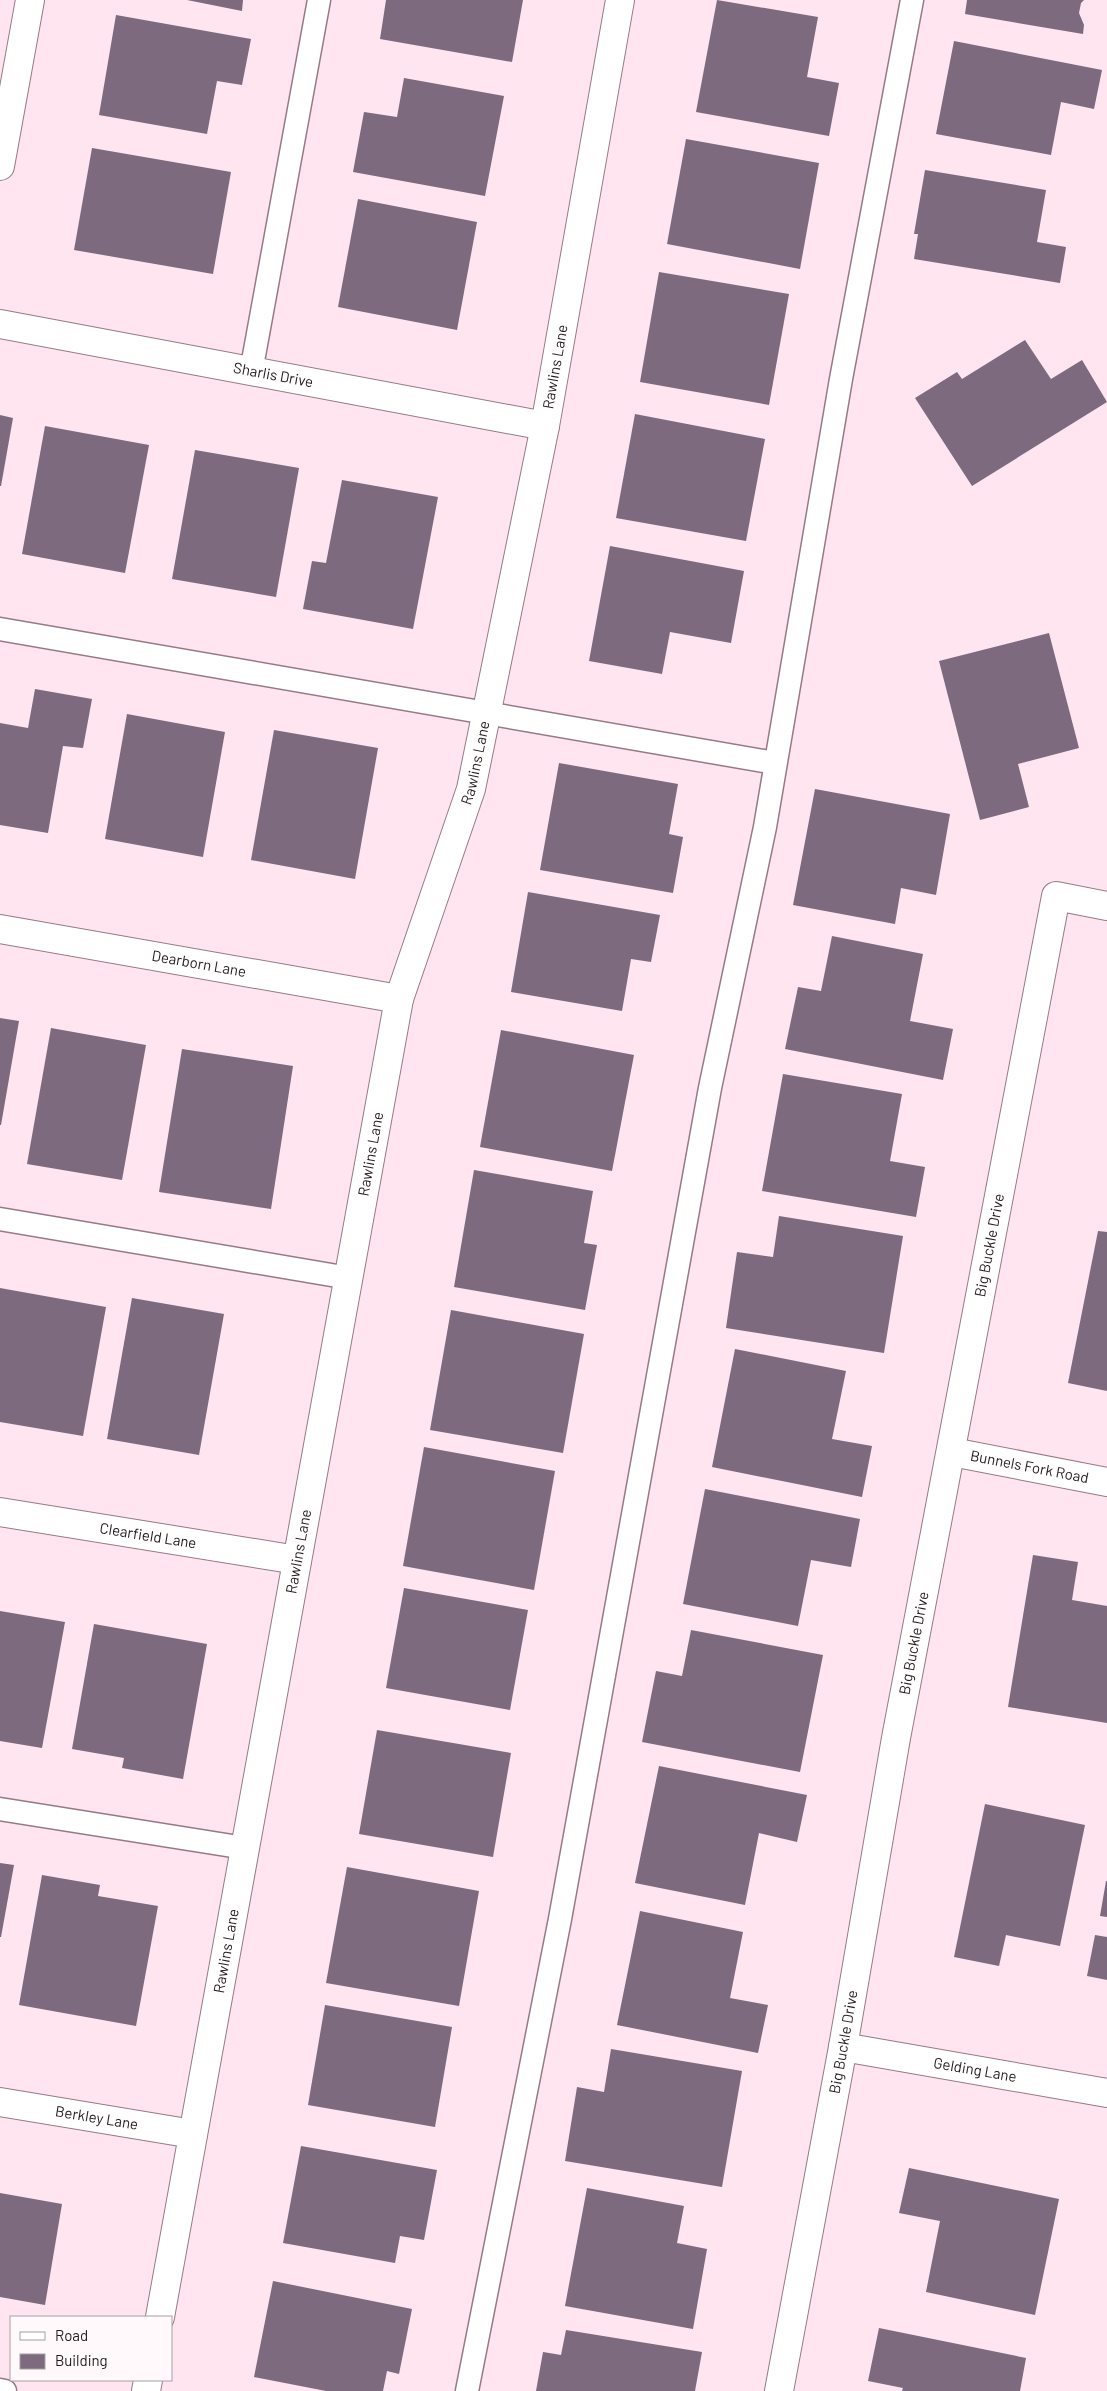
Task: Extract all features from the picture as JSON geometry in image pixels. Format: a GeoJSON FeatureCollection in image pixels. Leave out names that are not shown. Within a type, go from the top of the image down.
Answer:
{"type":"FeatureCollection","features":[{"type":"Feature","properties":{"kind":"street"},"geometry":{"type":"LineString","coordinates":[[0,166],[30,0]]}},
{"type":"Feature","properties":{"kind":"street","name":"Rawlins Lane"},"geometry":{"type":"LineString","coordinates":[[160,2316],[399,998],[471,789],[545,426],[620,0]]}},
{"type":"Feature","properties":{"kind":"street","name":"Sharlis Drive"},"geometry":{"type":"LineString","coordinates":[[0,324],[545,426]]}},
{"type":"Feature","properties":{"kind":"street","name":"Big Buckle Drive"},"geometry":{"type":"LineString","coordinates":[[779,2391],[843,2047],[896,1738],[952,1452],[1056,896],[1107,906]]}},
{"type":"Feature","properties":{"kind":"street","name":"Dearborn Lane"},"geometry":{"type":"LineString","coordinates":[[0,929],[399,998]]}},
{"type":"Feature","properties":{"kind":"street","name":"Bunnels Fork Road"},"geometry":{"type":"LineString","coordinates":[[952,1452],[1107,1482]]}},
{"type":"Feature","properties":{"kind":"street","name":"Clearfield Lane"},"geometry":{"type":"LineString","coordinates":[[0,1512],[297,1560]]}},
{"type":"Feature","properties":{"kind":"street","name":"Gelding Lane"},"geometry":{"type":"LineString","coordinates":[[843,2047],[1107,2093]]}},
{"type":"Feature","properties":{"kind":"street","name":"Berkley Lane"},"geometry":{"type":"LineString","coordinates":[[0,2102],[193,2134]]}},
{"type":"Feature","properties":{"kind":"lane"},"geometry":{"type":"LineString","coordinates":[[251,372],[319,0]]}},
{"type":"Feature","properties":{"kind":"lane"},"geometry":{"type":"LineString","coordinates":[[467,2391],[560,1919],[710,1088],[765,828],[840,389],[912,0]]}},
{"type":"Feature","properties":{"kind":"lane"},"geometry":{"type":"LineString","coordinates":[[0,628],[775,763]]}},
{"type":"Feature","properties":{"kind":"lane"},"geometry":{"type":"LineString","coordinates":[[0,1219],[349,1278]]}},
{"type":"Feature","properties":{"kind":"lane"},"geometry":{"type":"LineString","coordinates":[[0,1809],[245,1848]]}},
{"type":"Feature","properties":{"kind":"lane"},"geometry":{"type":"LineString","coordinates":[[0,2390],[5,2391]]}},
{"type":"Feature","properties":{"kind":"building"},"geometry":{"type":"Polygon","coordinates":[[[187,0],[243,0],[242,11],[187,0]]]}},
{"type":"Feature","properties":{"kind":"building"},"geometry":{"type":"Polygon","coordinates":[[[386,0],[523,0],[512,62],[380,39],[386,0]]]}},
{"type":"Feature","properties":{"kind":"building"},"geometry":{"type":"Polygon","coordinates":[[[717,0],[818,17],[807,77],[839,83],[829,136],[696,112],[717,0]]]}},
{"type":"Feature","properties":{"kind":"building"},"geometry":{"type":"Polygon","coordinates":[[[967,0],[1084,0],[1081,3],[1079,13],[1084,25],[1083,34],[965,14],[967,0]]]}},
{"type":"Feature","properties":{"kind":"building"},"geometry":{"type":"Polygon","coordinates":[[[116,15],[251,39],[242,85],[217,81],[207,134],[99,115],[116,15]]]}},
{"type":"Feature","properties":{"kind":"building"},"geometry":{"type":"Polygon","coordinates":[[[954,41],[1102,70],[1094,109],[1061,102],[1051,155],[936,134],[954,41]]]}},
{"type":"Feature","properties":{"kind":"building"},"geometry":{"type":"Polygon","coordinates":[[[404,78],[504,96],[485,196],[353,172],[364,112],[397,117],[404,78]]]}},
{"type":"Feature","properties":{"kind":"building"},"geometry":{"type":"Polygon","coordinates":[[[686,139],[819,163],[800,269],[667,244],[686,139]]]}},
{"type":"Feature","properties":{"kind":"building"},"geometry":{"type":"Polygon","coordinates":[[[92,148],[231,172],[213,274],[74,250],[92,148]]]}},
{"type":"Feature","properties":{"kind":"building"},"geometry":{"type":"Polygon","coordinates":[[[925,170],[1046,190],[1037,242],[1066,247],[1060,283],[914,259],[918,234],[914,234],[925,170]]]}},
{"type":"Feature","properties":{"kind":"building"},"geometry":{"type":"Polygon","coordinates":[[[358,199],[477,222],[457,330],[338,307],[358,199]]]}},
{"type":"Feature","properties":{"kind":"building"},"geometry":{"type":"Polygon","coordinates":[[[659,272],[789,294],[769,405],[640,382],[659,272]]]}},
{"type":"Feature","properties":{"kind":"building"},"geometry":{"type":"Polygon","coordinates":[[[1025,340],[1051,379],[1082,360],[1107,402],[972,486],[915,398],[957,372],[962,379],[1025,340]]]}},
{"type":"Feature","properties":{"kind":"building"},"geometry":{"type":"Polygon","coordinates":[[[635,414],[765,439],[746,541],[616,518],[635,414]]]}},
{"type":"Feature","properties":{"kind":"building"},"geometry":{"type":"Polygon","coordinates":[[[0,415],[13,418],[1,486],[0,486],[0,415]]]}},
{"type":"Feature","properties":{"kind":"building"},"geometry":{"type":"Polygon","coordinates":[[[45,426],[149,445],[125,573],[22,554],[45,426]]]}},
{"type":"Feature","properties":{"kind":"building"},"geometry":{"type":"Polygon","coordinates":[[[195,450],[299,468],[276,597],[172,579],[195,450]]]}},
{"type":"Feature","properties":{"kind":"building"},"geometry":{"type":"Polygon","coordinates":[[[342,480],[438,497],[413,629],[303,609],[312,561],[326,563],[342,480]]]}},
{"type":"Feature","properties":{"kind":"building"},"geometry":{"type":"Polygon","coordinates":[[[610,546],[744,571],[731,643],[670,632],[662,674],[589,661],[610,546]]]}},
{"type":"Feature","properties":{"kind":"building"},"geometry":{"type":"Polygon","coordinates":[[[1049,633],[1079,748],[1018,764],[1029,807],[980,820],[939,661],[1049,633]]]}},
{"type":"Feature","properties":{"kind":"building"},"geometry":{"type":"Polygon","coordinates":[[[35,689],[92,699],[83,748],[63,746],[48,833],[0,825],[0,723],[28,728],[35,689]]]}},
{"type":"Feature","properties":{"kind":"building"},"geometry":{"type":"Polygon","coordinates":[[[127,714],[225,732],[203,857],[105,839],[127,714]]]}},
{"type":"Feature","properties":{"kind":"building"},"geometry":{"type":"Polygon","coordinates":[[[274,730],[378,748],[355,879],[251,860],[274,730]]]}},
{"type":"Feature","properties":{"kind":"building"},"geometry":{"type":"Polygon","coordinates":[[[559,763],[678,784],[669,834],[683,837],[673,893],[540,870],[559,763]]]}},
{"type":"Feature","properties":{"kind":"building"},"geometry":{"type":"Polygon","coordinates":[[[815,789],[950,814],[936,895],[901,888],[895,924],[793,905],[815,789]]]}},
{"type":"Feature","properties":{"kind":"building"},"geometry":{"type":"Polygon","coordinates":[[[528,892],[660,915],[651,962],[631,959],[622,1011],[511,992],[528,892]]]}},
{"type":"Feature","properties":{"kind":"building"},"geometry":{"type":"Polygon","coordinates":[[[832,936],[923,954],[910,1021],[953,1029],[943,1080],[785,1049],[798,987],[821,991],[832,936]]]}},
{"type":"Feature","properties":{"kind":"building"},"geometry":{"type":"Polygon","coordinates":[[[0,1018],[19,1021],[1,1125],[0,1125],[0,1018]]]}},
{"type":"Feature","properties":{"kind":"building"},"geometry":{"type":"Polygon","coordinates":[[[51,1028],[146,1045],[122,1180],[27,1164],[51,1028]]]}},
{"type":"Feature","properties":{"kind":"building"},"geometry":{"type":"Polygon","coordinates":[[[501,1030],[634,1055],[612,1171],[480,1147],[501,1030]]]}},
{"type":"Feature","properties":{"kind":"building"},"geometry":{"type":"Polygon","coordinates":[[[182,1049],[293,1066],[271,1209],[159,1192],[182,1049]]]}},
{"type":"Feature","properties":{"kind":"building"},"geometry":{"type":"Polygon","coordinates":[[[783,1074],[902,1094],[890,1161],[925,1167],[916,1217],[762,1191],[783,1074]]]}},
{"type":"Feature","properties":{"kind":"building"},"geometry":{"type":"Polygon","coordinates":[[[474,1170],[593,1191],[584,1243],[597,1245],[585,1310],[454,1287],[474,1170]]]}},
{"type":"Feature","properties":{"kind":"building"},"geometry":{"type":"Polygon","coordinates":[[[779,1216],[903,1236],[884,1353],[726,1328],[737,1252],[773,1257],[779,1216]]]}},
{"type":"Feature","properties":{"kind":"building"},"geometry":{"type":"Polygon","coordinates":[[[1098,1231],[1107,1232],[1107,1391],[1068,1383],[1098,1231]]]}},
{"type":"Feature","properties":{"kind":"building"},"geometry":{"type":"Polygon","coordinates":[[[0,1288],[106,1307],[83,1436],[0,1422],[0,1288]]]}},
{"type":"Feature","properties":{"kind":"building"},"geometry":{"type":"Polygon","coordinates":[[[132,1298],[224,1314],[199,1455],[107,1439],[132,1298]]]}},
{"type":"Feature","properties":{"kind":"building"},"geometry":{"type":"Polygon","coordinates":[[[451,1310],[584,1334],[563,1453],[430,1430],[451,1310]]]}},
{"type":"Feature","properties":{"kind":"building"},"geometry":{"type":"Polygon","coordinates":[[[735,1349],[846,1371],[832,1439],[872,1446],[862,1497],[712,1467],[735,1349]]]}},
{"type":"Feature","properties":{"kind":"building"},"geometry":{"type":"Polygon","coordinates":[[[424,1447],[555,1471],[534,1590],[403,1566],[424,1447]]]}},
{"type":"Feature","properties":{"kind":"building"},"geometry":{"type":"Polygon","coordinates":[[[705,1489],[860,1519],[851,1567],[811,1560],[798,1626],[683,1604],[705,1489]]]}},
{"type":"Feature","properties":{"kind":"building"},"geometry":{"type":"Polygon","coordinates":[[[1033,1555],[1078,1562],[1072,1600],[1107,1606],[1107,1723],[1008,1707],[1033,1555]]]}},
{"type":"Feature","properties":{"kind":"building"},"geometry":{"type":"Polygon","coordinates":[[[404,1588],[528,1610],[510,1710],[386,1688],[404,1588]]]}},
{"type":"Feature","properties":{"kind":"building"},"geometry":{"type":"Polygon","coordinates":[[[0,1611],[65,1622],[42,1748],[0,1741],[0,1611]]]}},
{"type":"Feature","properties":{"kind":"building"},"geometry":{"type":"Polygon","coordinates":[[[94,1624],[207,1644],[183,1779],[122,1768],[124,1758],[72,1749],[94,1624]]]}},
{"type":"Feature","properties":{"kind":"building"},"geometry":{"type":"Polygon","coordinates":[[[691,1630],[823,1655],[800,1772],[642,1742],[656,1671],[682,1676],[691,1630]]]}},
{"type":"Feature","properties":{"kind":"building"},"geometry":{"type":"Polygon","coordinates":[[[377,1730],[511,1753],[493,1857],[359,1834],[377,1730]]]}},
{"type":"Feature","properties":{"kind":"building"},"geometry":{"type":"Polygon","coordinates":[[[659,1766],[807,1795],[797,1842],[759,1833],[745,1905],[635,1883],[659,1766]]]}},
{"type":"Feature","properties":{"kind":"building"},"geometry":{"type":"Polygon","coordinates":[[[985,1804],[1085,1825],[1060,1946],[1006,1935],[999,1966],[954,1957],[985,1804]]]}},
{"type":"Feature","properties":{"kind":"building"},"geometry":{"type":"Polygon","coordinates":[[[0,1863],[14,1865],[1,1937],[0,1937],[0,1863]]]}},
{"type":"Feature","properties":{"kind":"building"},"geometry":{"type":"Polygon","coordinates":[[[347,1867],[479,1891],[459,2006],[326,1983],[347,1867]]]}},
{"type":"Feature","properties":{"kind":"building"},"geometry":{"type":"Polygon","coordinates":[[[42,1875],[100,1885],[98,1896],[158,1906],[136,2026],[19,2005],[42,1875]]]}},
{"type":"Feature","properties":{"kind":"building"},"geometry":{"type":"Polygon","coordinates":[[[1107,1881],[1107,1917],[1100,1916],[1107,1881]]]}},
{"type":"Feature","properties":{"kind":"building"},"geometry":{"type":"Polygon","coordinates":[[[640,1911],[743,1932],[730,1998],[768,2005],[758,2053],[617,2025],[640,1911]]]}},
{"type":"Feature","properties":{"kind":"building"},"geometry":{"type":"Polygon","coordinates":[[[1095,1935],[1107,1937],[1107,1980],[1087,1976],[1095,1935]]]}},
{"type":"Feature","properties":{"kind":"building"},"geometry":{"type":"Polygon","coordinates":[[[325,2005],[452,2027],[435,2127],[308,2105],[325,2005]]]}},
{"type":"Feature","properties":{"kind":"building"},"geometry":{"type":"Polygon","coordinates":[[[611,2049],[742,2071],[722,2187],[565,2161],[577,2087],[604,2092],[611,2049]]]}},
{"type":"Feature","properties":{"kind":"building"},"geometry":{"type":"Polygon","coordinates":[[[301,2146],[437,2170],[424,2240],[400,2236],[395,2263],[283,2243],[301,2146]]]}},
{"type":"Feature","properties":{"kind":"building"},"geometry":{"type":"Polygon","coordinates":[[[909,2168],[1059,2199],[1035,2315],[926,2292],[940,2221],[899,2213],[909,2168]]]}},
{"type":"Feature","properties":{"kind":"building"},"geometry":{"type":"Polygon","coordinates":[[[587,2188],[684,2206],[677,2243],[707,2249],[693,2329],[565,2306],[587,2188]]]}},
{"type":"Feature","properties":{"kind":"building"},"geometry":{"type":"Polygon","coordinates":[[[0,2193],[62,2204],[45,2305],[0,2297],[0,2193]]]}},
{"type":"Feature","properties":{"kind":"building"},"geometry":{"type":"Polygon","coordinates":[[[273,2281],[412,2309],[399,2374],[387,2371],[383,2391],[326,2391],[254,2377],[273,2281]]]}},
{"type":"Feature","properties":{"kind":"building"},"geometry":{"type":"Polygon","coordinates":[[[879,2328],[1026,2358],[1020,2391],[902,2391],[903,2388],[868,2381],[879,2328]]]}},
{"type":"Feature","properties":{"kind":"building"},"geometry":{"type":"Polygon","coordinates":[[[566,2330],[702,2352],[695,2391],[536,2391],[543,2352],[561,2355],[566,2330]]]}}]}
